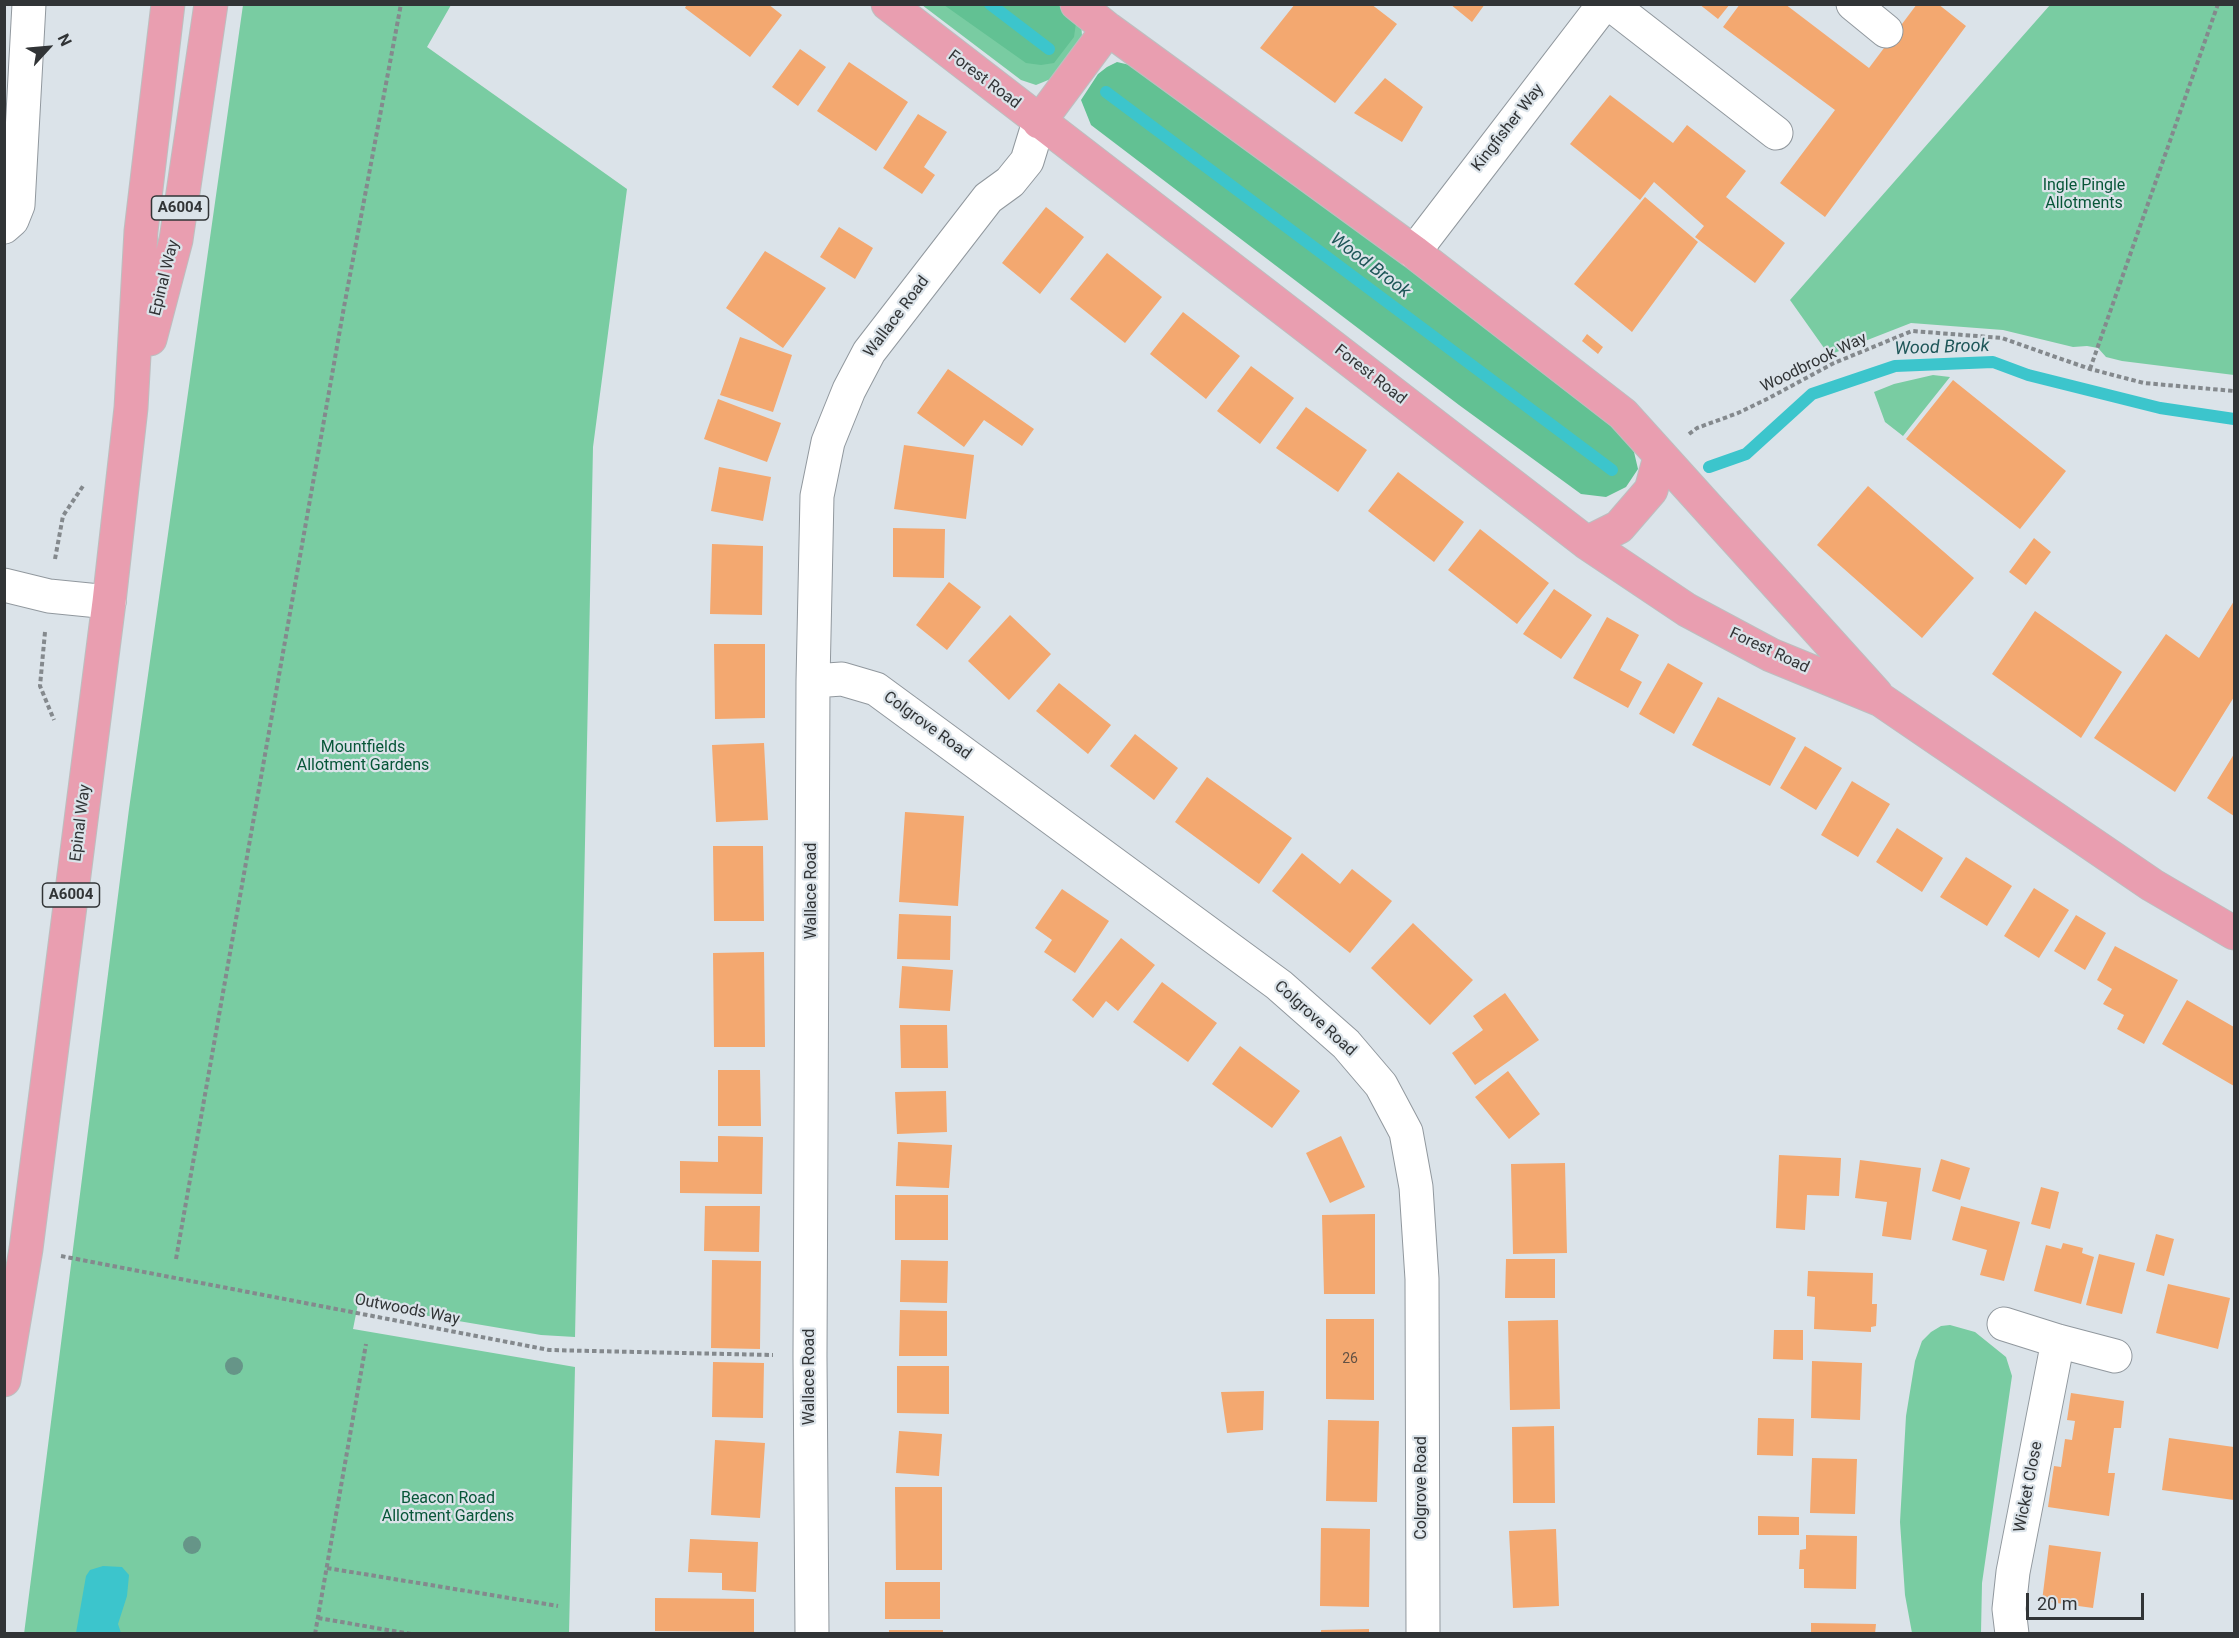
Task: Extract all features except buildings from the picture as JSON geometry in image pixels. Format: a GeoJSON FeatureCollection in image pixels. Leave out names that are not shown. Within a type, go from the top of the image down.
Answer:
{"type":"FeatureCollection","features":[{"type":"Feature","properties":{"kind":"main road","name":"Epinal Way"},"geometry":{"type":"LineString","coordinates":[[4,1380],[26,1249],[109,602],[131,408],[141,231],[168,4]]}},
{"type":"Feature","properties":{"kind":"main road","name":"Epinal Way"},"geometry":{"type":"LineString","coordinates":[[131,408],[176,240],[211,4]]}},
{"type":"Feature","properties":{"kind":"main road","name":"Forest Road"},"geometry":{"type":"LineString","coordinates":[[888,4],[1587,543],[1687,610],[1771,655],[1881,700],[2152,885],[2235,933]]}},
{"type":"Feature","properties":{"kind":"main road","name":"Forest Road"},"geometry":{"type":"LineString","coordinates":[[1077,4],[1414,252],[1623,414],[1881,700]]}},
{"type":"Feature","properties":{"kind":"main road"},"geometry":{"type":"LineString","coordinates":[[1039,122],[1108,29]]}},
{"type":"Feature","properties":{"kind":"main road"},"geometry":{"type":"LineString","coordinates":[[1587,543],[1620,526],[1651,490],[1660,457]]}},
{"type":"Feature","properties":{"kind":"street"},"geometry":{"type":"LineString","coordinates":[[4,227],[12,220],[18,204],[29,4]]}},
{"type":"Feature","properties":{"kind":"street","name":"Kingfisher Way"},"geometry":{"type":"LineString","coordinates":[[1414,252],[1604,4]]}},
{"type":"Feature","properties":{"kind":"street"},"geometry":{"type":"LineString","coordinates":[[1610,4],[1776,133]]}},
{"type":"Feature","properties":{"kind":"street"},"geometry":{"type":"LineString","coordinates":[[1853,4],[1886,31]]}},
{"type":"Feature","properties":{"kind":"street","name":"Wallace Road"},"geometry":{"type":"LineString","coordinates":[[812,1634],[810,1356],[813,681],[817,496],[828,442],[849,390],[869,352],[988,198],[994,171],[1008,149],[1039,122]]}},
{"type":"Feature","properties":{"kind":"street"},"geometry":{"type":"LineString","coordinates":[[4,585],[49,596],[109,602]]}},
{"type":"Feature","properties":{"kind":"street","name":"Colgrove Road"},"geometry":{"type":"LineString","coordinates":[[813,681],[842,680],[876,689],[1279,985],[1346,1044],[1381,1085],[1406,1132],[1416,1187],[1422,1279],[1423,1634]]}},
{"type":"Feature","properties":{"kind":"street"},"geometry":{"type":"LineString","coordinates":[[2004,1324],[2115,1356]]}},
{"type":"Feature","properties":{"kind":"street","name":"Wicket Close"},"geometry":{"type":"LineString","coordinates":[[2012,1634],[2009,1609],[2013,1572],[2058,1341]]}},
{"type":"Feature","properties":{"kind":"path"},"geometry":{"type":"LineString","coordinates":[[176,1259],[342,318],[401,4]]}},
{"type":"Feature","properties":{"kind":"path"},"geometry":{"type":"LineString","coordinates":[[2090,369],[2218,4]]}},
{"type":"Feature","properties":{"kind":"path","name":"Woodbrook Way"},"geometry":{"type":"LineString","coordinates":[[1660,457],[1697,428],[1738,413],[1834,363],[1912,331],[2002,339],[2090,369],[2144,383],[2235,391]]}},
{"type":"Feature","properties":{"kind":"path","name":"Outwoods Way"},"geometry":{"type":"LineString","coordinates":[[26,1249],[549,1350],[810,1356]]}},
{"type":"Feature","properties":{"kind":"path"},"geometry":{"type":"LineString","coordinates":[[315,1634],[366,1344]]}},
{"type":"Feature","properties":{"kind":"path"},"geometry":{"type":"LineString","coordinates":[[327,1568],[558,1606]]}},
{"type":"Feature","properties":{"kind":"path"},"geometry":{"type":"LineString","coordinates":[[318,1618],[411,1634]]}},
{"type":"Feature","properties":{"kind":"green space","name":"Mountfields Allotment Gardens"},"geometry":{"type":"Polygon","coordinates":[[[243,5],[451,5],[427,47],[627,189],[593,447],[575,1337],[541,1335],[358,1304],[353,1329],[575,1367],[569,1633],[24,1634],[129,809],[243,5]]]}},
{"type":"Feature","properties":{"kind":"green space"},"geometry":{"type":"Polygon","coordinates":[[[922,5],[1059,5],[1081,21],[1082,36],[1058,76],[1036,85],[1021,80],[922,5]]]}},
{"type":"Feature","properties":{"kind":"green space"},"geometry":{"type":"Polygon","coordinates":[[[944,5],[1058,5],[1069,13],[1076,23],[1074,37],[1054,63],[1041,65],[1026,63],[944,5]]]}},
{"type":"Feature","properties":{"kind":"green space","name":"Ingle Pingle Allotments"},"geometry":{"type":"Polygon","coordinates":[[[2050,5],[2234,5],[2234,375],[2122,361],[2106,357],[2098,348],[2073,347],[2003,330],[1911,323],[1829,355],[1790,300],[2050,5]]]}},
{"type":"Feature","properties":{"kind":"green space"},"geometry":{"type":"Polygon","coordinates":[[[1117,62],[1134,66],[1453,297],[1620,430],[1634,452],[1638,469],[1626,487],[1606,497],[1581,494],[1459,405],[1091,125],[1081,100],[1098,74],[1117,62]]]}},
{"type":"Feature","properties":{"kind":"green space"},"geometry":{"type":"Polygon","coordinates":[[[1933,375],[1950,377],[1903,436],[1885,422],[1874,392],[1894,384],[1933,375]]]}},
{"type":"Feature","properties":{"kind":"green space"},"geometry":{"type":"Polygon","coordinates":[[[1950,1325],[1975,1332],[2006,1357],[2012,1376],[1982,1583],[1981,1633],[1912,1633],[1905,1595],[1900,1522],[1906,1416],[1915,1361],[1922,1341],[1941,1326],[1950,1325]]]}},
{"type":"Feature","properties":{"kind":"water"},"geometry":{"type":"Polygon","coordinates":[[[103,1566],[122,1567],[129,1575],[127,1596],[118,1624],[121,1633],[76,1633],[86,1576],[90,1570],[103,1566]]]}},
{"type":"Feature","properties":{"kind":"waterway","name":"Wood Brook"},"geometry":{"type":"LineString","coordinates":[[990,4],[1049,49]]}},
{"type":"Feature","properties":{"kind":"waterway","name":"Wood Brook"},"geometry":{"type":"LineString","coordinates":[[1106,92],[1612,470]]}},
{"type":"Feature","properties":{"kind":"waterway","name":"Wood Brook"},"geometry":{"type":"LineString","coordinates":[[1709,467],[1746,454],[1812,394],[1895,366],[1993,362],[2028,375],[2160,408],[2234,419]]}},
{"type":"Feature","properties":{"kind":"park label","name":"Beacon Road Allotment Gardens"},"geometry":{"type":"Point","coordinates":[448,1508]}}]}
